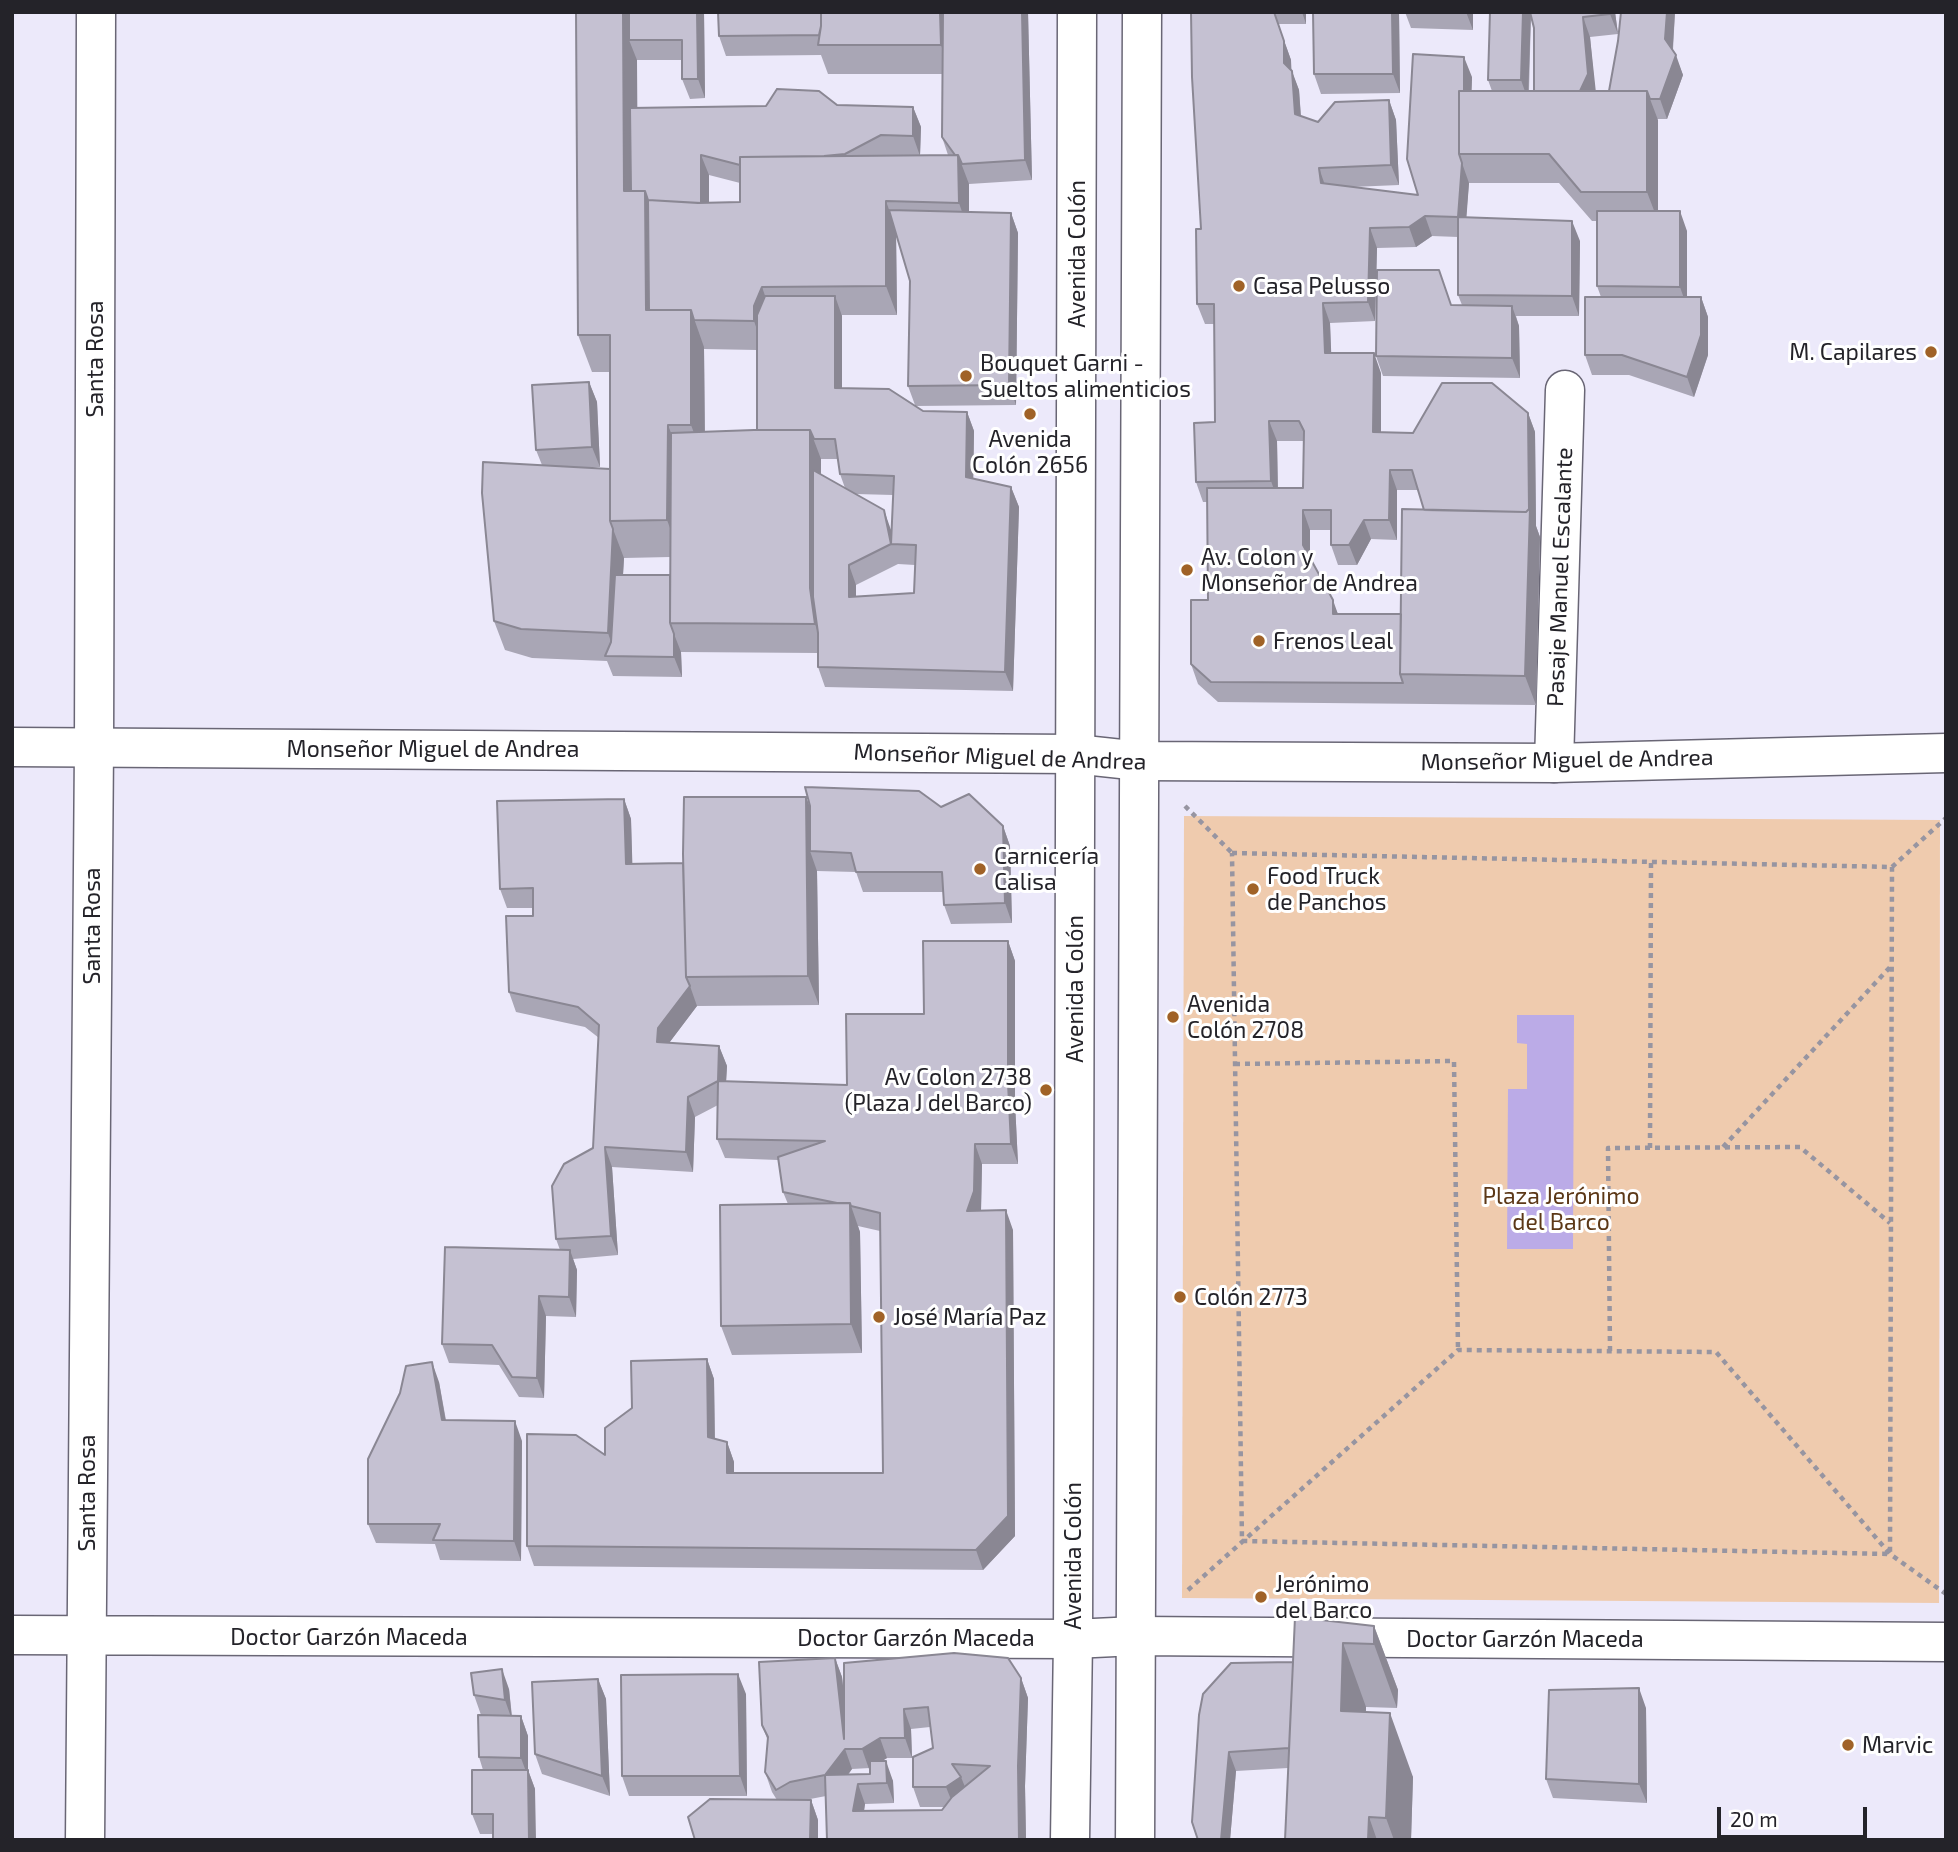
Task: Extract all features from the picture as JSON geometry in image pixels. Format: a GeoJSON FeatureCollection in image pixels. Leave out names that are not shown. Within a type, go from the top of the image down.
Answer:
{"type":"FeatureCollection","features":[{"type":"Feature","properties":{"kind":"main road","name":"Santa Rosa"},"geometry":{"type":"LineString","coordinates":[[85,1840],[94,747],[96,12]]}},
{"type":"Feature","properties":{"kind":"main road","name":"Avenida Colón"},"geometry":{"type":"LineString","coordinates":[[1070,1840],[1073,1639],[1077,12]]}},
{"type":"Feature","properties":{"kind":"main road"},"geometry":{"type":"LineString","coordinates":[[1135,1840],[1142,12]]}},
{"type":"Feature","properties":{"kind":"main road","name":"Pasaje Manuel Escalante"},"geometry":{"type":"LineString","coordinates":[[1555,763],[1565,390]]}},
{"type":"Feature","properties":{"kind":"main road","name":"Monseñor Miguel de Andrea"},"geometry":{"type":"LineString","coordinates":[[12,747],[1075,754],[1140,761],[1555,763],[1946,753]]}},
{"type":"Feature","properties":{"kind":"main road","name":"Doctor Garzón Maceda"},"geometry":{"type":"LineString","coordinates":[[12,1635],[1073,1639],[1136,1636],[1946,1642]]}},
{"type":"Feature","properties":{"kind":"path"},"geometry":{"type":"LineString","coordinates":[[1242,1541],[1232,853],[1892,867],[1946,818]]}},
{"type":"Feature","properties":{"kind":"path"},"geometry":{"type":"LineString","coordinates":[[1650,1148],[1651,862]]}},
{"type":"Feature","properties":{"kind":"path"},"geometry":{"type":"LineString","coordinates":[[1890,1554],[1892,867]]}},
{"type":"Feature","properties":{"kind":"path"},"geometry":{"type":"LineString","coordinates":[[1722,1147],[1892,965]]}},
{"type":"Feature","properties":{"kind":"path"},"geometry":{"type":"LineString","coordinates":[[1235,1064],[1454,1061],[1458,1350]]}},
{"type":"Feature","properties":{"kind":"path"},"geometry":{"type":"LineString","coordinates":[[1610,1351],[1608,1148],[1800,1147],[1891,1224]]}},
{"type":"Feature","properties":{"kind":"path"},"geometry":{"type":"LineString","coordinates":[[1242,1541],[1458,1350],[1716,1352],[1890,1554],[1946,1594]]}},
{"type":"Feature","properties":{"kind":"path"},"geometry":{"type":"LineString","coordinates":[[1242,1541],[1890,1554]]}},
{"type":"Feature","properties":{"kind":"green space","name":"Plaza Jerónimo del Barco"},"geometry":{"type":"Polygon","coordinates":[[[1184,816],[1940,820],[1939,1603],[1182,1598],[1184,816]]]}},
{"type":"Feature","properties":{"kind":"shaded area"},"geometry":{"type":"Polygon","coordinates":[[[1517,1015],[1574,1015],[1573,1249],[1507,1249],[1508,1089],[1527,1089],[1527,1044],[1517,1043],[1517,1015]]]}},
{"type":"Feature","properties":{"kind":"building"},"geometry":{"type":"Polygon","coordinates":[[[576,12],[623,12],[624,191],[645,191],[646,310],[691,310],[691,425],[668,425],[667,520],[610,521],[610,335],[578,335],[576,12]]]}},
{"type":"Feature","properties":{"kind":"building"},"geometry":{"type":"Polygon","coordinates":[[[629,12],[697,12],[698,79],[682,79],[682,40],[629,40],[629,12]]]}},
{"type":"Feature","properties":{"kind":"building"},"geometry":{"type":"Polygon","coordinates":[[[718,12],[821,12],[821,26],[819,35],[719,36],[718,12]]]}},
{"type":"Feature","properties":{"kind":"building"},"geometry":{"type":"Polygon","coordinates":[[[821,12],[940,12],[941,45],[818,45],[821,12]]]}},
{"type":"Feature","properties":{"kind":"building"},"geometry":{"type":"Polygon","coordinates":[[[943,12],[1022,12],[1025,160],[962,164],[958,155],[955,155],[942,137],[943,12]]]}},
{"type":"Feature","properties":{"kind":"building"},"geometry":{"type":"Polygon","coordinates":[[[1191,12],[1274,12],[1284,41],[1284,63],[1292,71],[1295,114],[1318,122],[1335,102],[1389,100],[1391,165],[1319,168],[1321,183],[1418,195],[1407,159],[1413,54],[1464,57],[1464,91],[1459,91],[1459,154],[1462,163],[1458,217],[1425,216],[1409,227],[1370,228],[1368,302],[1323,303],[1325,353],[1374,353],[1373,432],[1413,433],[1442,383],[1492,383],[1528,413],[1529,509],[1526,512],[1424,510],[1412,470],[1390,470],[1389,520],[1364,520],[1349,545],[1331,545],[1331,510],[1303,510],[1303,545],[1333,600],[1333,614],[1401,614],[1400,674],[1403,683],[1211,682],[1191,664],[1191,600],[1208,600],[1207,488],[1303,488],[1304,431],[1299,421],[1269,421],[1271,481],[1196,482],[1194,423],[1215,422],[1214,304],[1197,304],[1196,229],[1201,229],[1191,12]]]}},
{"type":"Feature","properties":{"kind":"building"},"geometry":{"type":"Polygon","coordinates":[[[1313,12],[1392,12],[1393,74],[1314,74],[1313,12]]]}},
{"type":"Feature","properties":{"kind":"building"},"geometry":{"type":"Polygon","coordinates":[[[1490,12],[1523,12],[1521,80],[1488,80],[1490,12]]]}},
{"type":"Feature","properties":{"kind":"building"},"geometry":{"type":"Polygon","coordinates":[[[1530,12],[1610,12],[1583,17],[1588,74],[1580,91],[1534,91],[1534,28],[1530,12]]]}},
{"type":"Feature","properties":{"kind":"building"},"geometry":{"type":"Polygon","coordinates":[[[1621,12],[1667,12],[1665,39],[1676,55],[1660,99],[1650,99],[1647,91],[1609,91],[1621,12]]]}},
{"type":"Feature","properties":{"kind":"building"},"geometry":{"type":"Polygon","coordinates":[[[777,89],[819,91],[837,105],[913,107],[913,136],[881,135],[845,154],[740,157],[740,165],[701,155],[701,203],[648,200],[645,191],[631,191],[630,108],[766,106],[777,89]]]}},
{"type":"Feature","properties":{"kind":"building"},"geometry":{"type":"Polygon","coordinates":[[[1459,91],[1647,91],[1647,192],[1581,192],[1549,154],[1459,154],[1459,91]]]}},
{"type":"Feature","properties":{"kind":"building"},"geometry":{"type":"Polygon","coordinates":[[[958,155],[959,203],[886,201],[886,286],[762,287],[754,306],[754,321],[694,320],[691,310],[649,310],[648,200],[740,202],[740,157],[958,155]]]}},
{"type":"Feature","properties":{"kind":"building"},"geometry":{"type":"Polygon","coordinates":[[[889,210],[1011,213],[1009,385],[908,386],[910,281],[889,210]]]}},
{"type":"Feature","properties":{"kind":"building"},"geometry":{"type":"Polygon","coordinates":[[[1597,211],[1680,211],[1680,287],[1597,286],[1597,211]]]}},
{"type":"Feature","properties":{"kind":"building"},"geometry":{"type":"Polygon","coordinates":[[[1458,217],[1572,221],[1572,296],[1458,295],[1458,217]]]}},
{"type":"Feature","properties":{"kind":"building"},"geometry":{"type":"Polygon","coordinates":[[[1377,270],[1439,270],[1451,305],[1512,306],[1512,358],[1376,356],[1377,270]]]}},
{"type":"Feature","properties":{"kind":"building"},"geometry":{"type":"Polygon","coordinates":[[[765,296],[835,296],[835,388],[889,389],[923,411],[967,412],[966,477],[1011,487],[1005,672],[818,667],[818,633],[813,597],[813,470],[884,510],[891,544],[894,476],[840,474],[835,439],[814,439],[810,430],[757,430],[757,315],[765,296]],[[891,544],[849,565],[849,597],[914,593],[916,545],[891,544]]]}},
{"type":"Feature","properties":{"kind":"building"},"geometry":{"type":"Polygon","coordinates":[[[1585,297],[1701,297],[1701,335],[1687,377],[1622,355],[1585,355],[1585,297]]]}},
{"type":"Feature","properties":{"kind":"building"},"geometry":{"type":"Polygon","coordinates":[[[589,382],[592,447],[536,450],[532,385],[589,382]]]}},
{"type":"Feature","properties":{"kind":"building"},"geometry":{"type":"Polygon","coordinates":[[[810,430],[810,588],[815,624],[670,623],[671,433],[810,430]]]}},
{"type":"Feature","properties":{"kind":"building"},"geometry":{"type":"Polygon","coordinates":[[[483,462],[610,469],[610,521],[613,529],[608,633],[521,629],[494,621],[482,493],[483,462]]]}},
{"type":"Feature","properties":{"kind":"building"},"geometry":{"type":"Polygon","coordinates":[[[1530,508],[1525,676],[1400,674],[1402,509],[1526,512],[1530,508]]]}},
{"type":"Feature","properties":{"kind":"building"},"geometry":{"type":"Polygon","coordinates":[[[615,575],[670,575],[670,623],[674,634],[674,657],[605,656],[611,642],[615,575]]]}},
{"type":"Feature","properties":{"kind":"building"},"geometry":{"type":"Polygon","coordinates":[[[805,787],[919,791],[941,807],[969,794],[1003,826],[1005,903],[944,905],[942,872],[856,872],[851,853],[810,851],[810,806],[805,787]]]}},
{"type":"Feature","properties":{"kind":"building"},"geometry":{"type":"Polygon","coordinates":[[[684,797],[806,797],[808,976],[686,977],[684,797]]]}},
{"type":"Feature","properties":{"kind":"building"},"geometry":{"type":"Polygon","coordinates":[[[624,799],[626,864],[683,863],[686,977],[690,986],[658,1028],[657,1042],[719,1046],[718,1081],[688,1097],[686,1152],[605,1147],[611,1236],[556,1239],[552,1186],[564,1164],[593,1148],[599,1025],[578,1007],[509,992],[506,916],[533,916],[533,888],[500,889],[497,801],[624,799]]]}},
{"type":"Feature","properties":{"kind":"building"},"geometry":{"type":"Polygon","coordinates":[[[923,941],[1008,941],[1011,1144],[975,1144],[974,1191],[967,1211],[1006,1210],[1008,1516],[976,1550],[527,1546],[527,1434],[576,1435],[605,1455],[605,1428],[632,1408],[631,1361],[707,1359],[708,1437],[727,1442],[727,1473],[883,1473],[880,1213],[851,1206],[850,1203],[837,1203],[783,1192],[778,1157],[825,1141],[717,1139],[718,1081],[847,1085],[846,1014],[924,1014],[923,941]]]}},
{"type":"Feature","properties":{"kind":"building"},"geometry":{"type":"Polygon","coordinates":[[[850,1203],[851,1324],[721,1326],[720,1205],[850,1203]]]}},
{"type":"Feature","properties":{"kind":"building"},"geometry":{"type":"Polygon","coordinates":[[[445,1247],[570,1250],[569,1297],[539,1296],[537,1378],[512,1377],[492,1345],[442,1344],[445,1247]]]}},
{"type":"Feature","properties":{"kind":"building"},"geometry":{"type":"Polygon","coordinates":[[[432,1362],[442,1420],[515,1421],[514,1541],[433,1540],[440,1524],[368,1524],[368,1459],[400,1393],[406,1366],[432,1362]]]}},
{"type":"Feature","properties":{"kind":"building"},"geometry":{"type":"Polygon","coordinates":[[[1295,1617],[1374,1626],[1374,1644],[1343,1643],[1341,1711],[1390,1713],[1386,1818],[1369,1817],[1368,1840],[1285,1840],[1295,1617]]]}},
{"type":"Feature","properties":{"kind":"building"},"geometry":{"type":"Polygon","coordinates":[[[954,1653],[1008,1658],[1021,1678],[1019,1840],[827,1840],[825,1775],[790,1782],[776,1790],[765,1772],[768,1737],[762,1725],[759,1662],[835,1658],[844,1739],[844,1663],[954,1653]],[[928,1707],[904,1709],[905,1738],[880,1738],[862,1749],[845,1749],[825,1775],[870,1774],[870,1761],[886,1761],[887,1783],[858,1784],[853,1811],[942,1810],[952,1797],[990,1766],[952,1764],[961,1777],[946,1787],[913,1787],[913,1757],[933,1748],[928,1707]]]}},
{"type":"Feature","properties":{"kind":"building"},"geometry":{"type":"Polygon","coordinates":[[[1293,1662],[1289,1748],[1229,1752],[1221,1840],[1198,1840],[1192,1822],[1199,1715],[1203,1694],[1231,1663],[1293,1662]]]}},
{"type":"Feature","properties":{"kind":"building"},"geometry":{"type":"Polygon","coordinates":[[[502,1669],[505,1700],[474,1695],[471,1673],[502,1669]]]}},
{"type":"Feature","properties":{"kind":"building"},"geometry":{"type":"Polygon","coordinates":[[[738,1674],[740,1776],[622,1776],[621,1675],[738,1674]]]}},
{"type":"Feature","properties":{"kind":"building"},"geometry":{"type":"Polygon","coordinates":[[[598,1679],[602,1776],[535,1754],[532,1682],[598,1679]]]}},
{"type":"Feature","properties":{"kind":"building"},"geometry":{"type":"Polygon","coordinates":[[[1639,1688],[1639,1784],[1546,1779],[1549,1690],[1639,1688]]]}},
{"type":"Feature","properties":{"kind":"building"},"geometry":{"type":"Polygon","coordinates":[[[478,1715],[521,1716],[521,1758],[479,1757],[478,1715]]]}},
{"type":"Feature","properties":{"kind":"building"},"geometry":{"type":"Polygon","coordinates":[[[472,1770],[528,1770],[529,1840],[493,1840],[493,1814],[472,1814],[472,1770]]]}},
{"type":"Feature","properties":{"kind":"building"},"geometry":{"type":"Polygon","coordinates":[[[710,1799],[811,1800],[810,1840],[695,1840],[688,1817],[710,1799]]]}},
{"type":"Feature","properties":{"kind":"place","name":"Casa Pelusso"},"geometry":{"type":"Point","coordinates":[1239,286]}},
{"type":"Feature","properties":{"kind":"place","name":"M. Capilares"},"geometry":{"type":"Point","coordinates":[1931,352]}},
{"type":"Feature","properties":{"kind":"place","name":"Bouquet Garni - Sueltos alimenticios"},"geometry":{"type":"Point","coordinates":[966,376]}},
{"type":"Feature","properties":{"kind":"place","name":"Avenida Colón 2656"},"geometry":{"type":"Point","coordinates":[1030,414]}},
{"type":"Feature","properties":{"kind":"place","name":"Av. Colon y Monseñor de Andrea"},"geometry":{"type":"Point","coordinates":[1187,570]}},
{"type":"Feature","properties":{"kind":"place","name":"Frenos Leal"},"geometry":{"type":"Point","coordinates":[1259,641]}},
{"type":"Feature","properties":{"kind":"place","name":"Carnicería Calisa"},"geometry":{"type":"Point","coordinates":[980,869]}},
{"type":"Feature","properties":{"kind":"place","name":"Food Truck de Panchos"},"geometry":{"type":"Point","coordinates":[1253,889]}},
{"type":"Feature","properties":{"kind":"place","name":"Avenida Colón 2708"},"geometry":{"type":"Point","coordinates":[1173,1017]}},
{"type":"Feature","properties":{"kind":"place","name":"Av Colon 2738 (Plaza J del Barco)"},"geometry":{"type":"Point","coordinates":[1046,1090]}},
{"type":"Feature","properties":{"kind":"place","name":"Colón 2773"},"geometry":{"type":"Point","coordinates":[1180,1297]}},
{"type":"Feature","properties":{"kind":"place","name":"José María Paz"},"geometry":{"type":"Point","coordinates":[879,1317]}},
{"type":"Feature","properties":{"kind":"place","name":"Jerónimo del Barco"},"geometry":{"type":"Point","coordinates":[1261,1597]}},
{"type":"Feature","properties":{"kind":"place","name":"Marvic"},"geometry":{"type":"Point","coordinates":[1848,1745]}}]}
